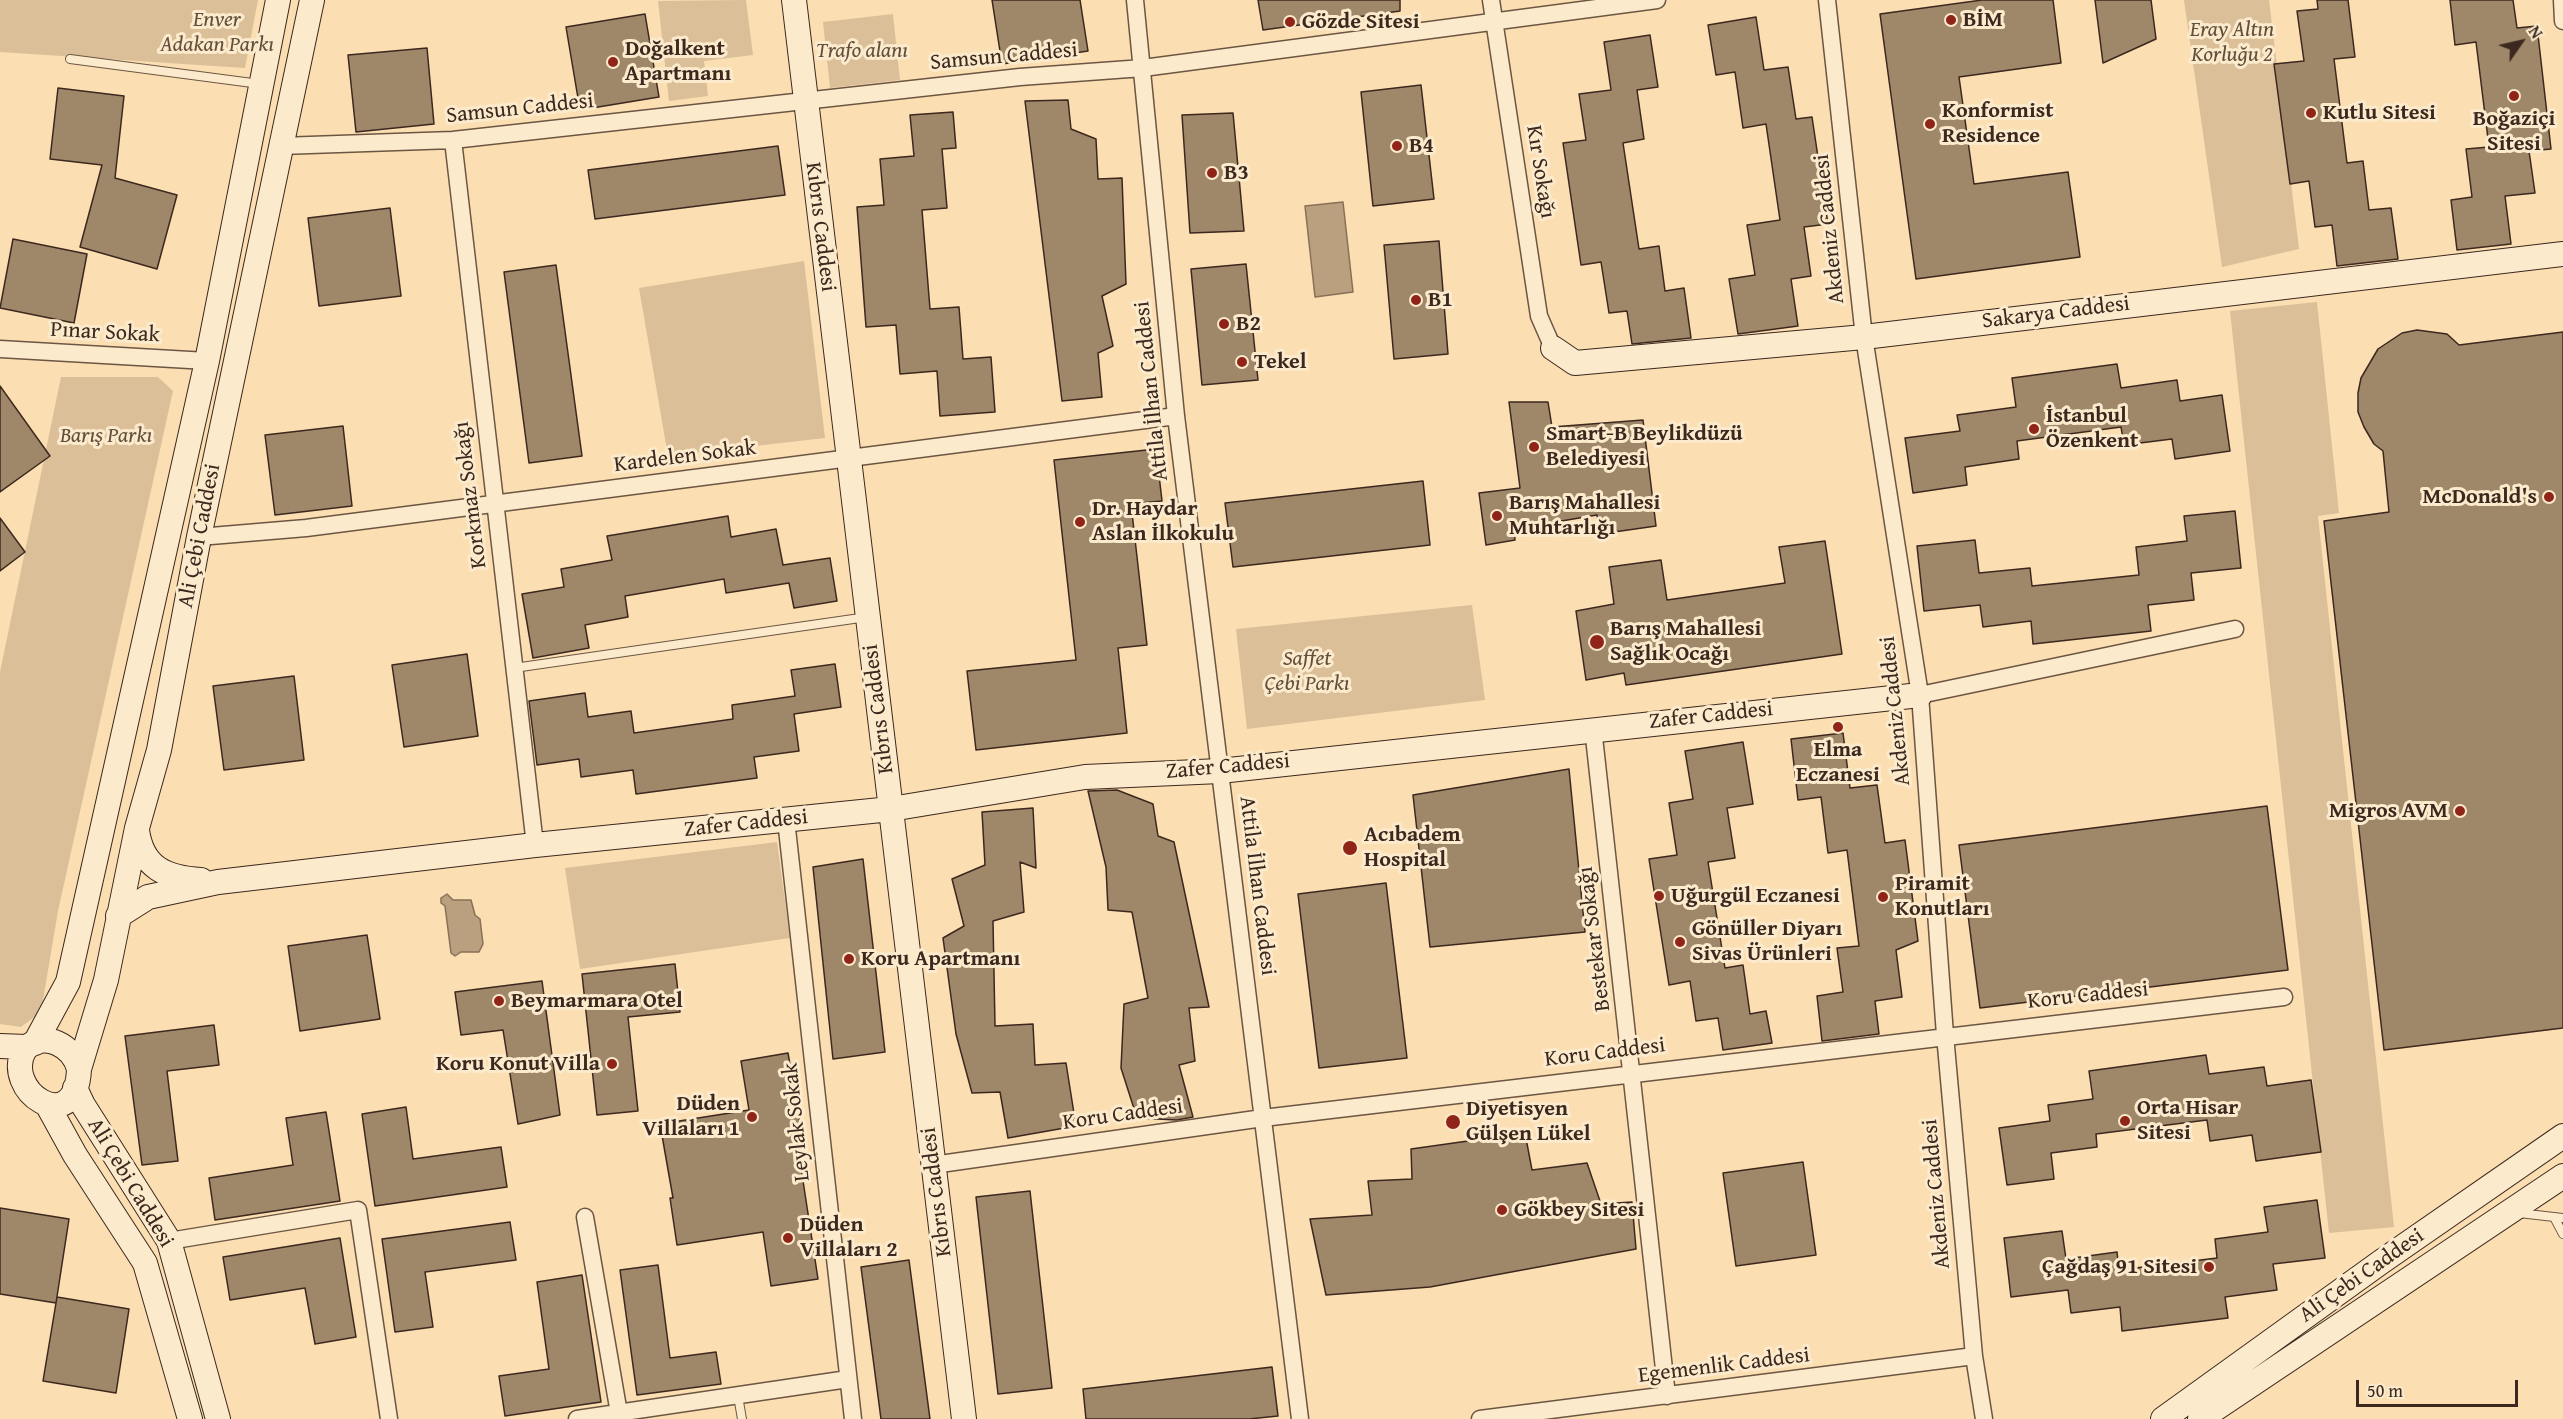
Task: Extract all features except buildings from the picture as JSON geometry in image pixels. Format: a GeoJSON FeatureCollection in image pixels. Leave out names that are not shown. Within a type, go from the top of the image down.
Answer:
{"type":"FeatureCollection","features":[{"type":"Feature","properties":{"kind":"main road","name":"Ali Çebi Caddesi"},"geometry":{"type":"LineString","coordinates":[[278,0],[207,361],[68,982],[31,1045],[20,1054],[15,1072],[16,1095],[34,1103],[48,1106],[68,1097],[77,1079],[106,980],[137,828],[159,750],[199,537],[312,0]]}},
{"type":"Feature","properties":{"kind":"main road","name":"Kıbrıs Caddesi"},"geometry":{"type":"LineString","coordinates":[[794,0],[804,100],[964,1419]]}},
{"type":"Feature","properties":{"kind":"main road","name":"Sakarya Caddesi"},"geometry":{"type":"LineString","coordinates":[[1553,348],[1575,363],[1864,337],[2563,254]]}},
{"type":"Feature","properties":{"kind":"main road","name":"Zafer Caddesi"},"geometry":{"type":"LineString","coordinates":[[218,882],[535,845],[891,809],[1085,777],[1220,771],[1593,728],[1920,694]]}},
{"type":"Feature","properties":{"kind":"main road"},"geometry":{"type":"LineString","coordinates":[[137,828],[143,854],[153,866],[185,879],[218,882]]}},
{"type":"Feature","properties":{"kind":"main road"},"geometry":{"type":"LineString","coordinates":[[118,916],[148,897],[218,882]]}},
{"type":"Feature","properties":{"kind":"main road","name":"Ali Çebi Caddesi"},"geometry":{"type":"LineString","coordinates":[[31,1045],[55,1042],[72,1053],[82,1106],[169,1241],[219,1419]]}},
{"type":"Feature","properties":{"kind":"main road"},"geometry":{"type":"LineString","coordinates":[[0,1046],[31,1045]]}},
{"type":"Feature","properties":{"kind":"main road","name":"Ali Çebi Caddesi"},"geometry":{"type":"LineString","coordinates":[[48,1106],[75,1155],[146,1263],[190,1419]]}},
{"type":"Feature","properties":{"kind":"main road","name":"Ali Çebi Caddesi"},"geometry":{"type":"LineString","coordinates":[[2163,1419],[2381,1262],[2563,1136]]}},
{"type":"Feature","properties":{"kind":"main road","name":"Ali Çebi Caddesi"},"geometry":{"type":"LineString","coordinates":[[2200,1419],[2563,1176]]}},
{"type":"Feature","properties":{"kind":"street","name":"Attila İlhan Caddesi"},"geometry":{"type":"LineString","coordinates":[[1135,0],[1176,416],[1300,1419]]}},
{"type":"Feature","properties":{"kind":"street","name":"Kır Sokağı"},"geometry":{"type":"LineString","coordinates":[[1491,0],[1539,316],[1553,348]]}},
{"type":"Feature","properties":{"kind":"street","name":"Samsun Caddesi"},"geometry":{"type":"LineString","coordinates":[[281,146],[453,140],[804,100],[1143,68],[1657,0]]}},
{"type":"Feature","properties":{"kind":"street","name":"Akdeniz Caddesi"},"geometry":{"type":"LineString","coordinates":[[1827,0],[1864,337],[1920,694],[1946,1035],[1974,1356],[1984,1419]]}},
{"type":"Feature","properties":{"kind":"street"},"geometry":{"type":"LineString","coordinates":[[2562,0],[2563,21]]}},
{"type":"Feature","properties":{"kind":"street","name":"Korkmaz Sokağı"},"geometry":{"type":"LineString","coordinates":[[453,140],[535,845]]}},
{"type":"Feature","properties":{"kind":"street","name":"Pınar Sokak"},"geometry":{"type":"LineString","coordinates":[[0,349],[207,361]]}},
{"type":"Feature","properties":{"kind":"street","name":"Kardelen Sokak"},"geometry":{"type":"LineString","coordinates":[[199,537],[306,528],[1176,416]]}},
{"type":"Feature","properties":{"kind":"street","name":"Zafer Caddesi"},"geometry":{"type":"LineString","coordinates":[[1920,694],[2235,628]]}},
{"type":"Feature","properties":{"kind":"street","name":"Bestekar Sokağı"},"geometry":{"type":"LineString","coordinates":[[1593,728],[1633,1072],[1667,1396]]}},
{"type":"Feature","properties":{"kind":"street","name":"Leylak Sokak"},"geometry":{"type":"LineString","coordinates":[[786,820],[853,1419]]}},
{"type":"Feature","properties":{"kind":"street","name":"Koru Caddesi"},"geometry":{"type":"LineString","coordinates":[[933,1165],[1263,1118],[1633,1072],[2284,997]]}},
{"type":"Feature","properties":{"kind":"street"},"geometry":{"type":"LineString","coordinates":[[169,1241],[358,1210],[389,1419]]}},
{"type":"Feature","properties":{"kind":"street"},"geometry":{"type":"LineString","coordinates":[[585,1217],[619,1416]]}},
{"type":"Feature","properties":{"kind":"street","name":"Egemenlik Caddesi"},"geometry":{"type":"LineString","coordinates":[[1480,1419],[1974,1356]]}},
{"type":"Feature","properties":{"kind":"street"},"geometry":{"type":"LineString","coordinates":[[577,1419],[619,1416],[848,1379]]}},
{"type":"Feature","properties":{"kind":"lane"},"geometry":{"type":"LineString","coordinates":[[70,59],[260,85]]}},
{"type":"Feature","properties":{"kind":"lane"},"geometry":{"type":"LineString","coordinates":[[514,668],[868,617]]}},
{"type":"Feature","properties":{"kind":"lane"},"geometry":{"type":"LineString","coordinates":[[2504,1215],[2516,1213],[2559,1218],[2563,1234]]}},
{"type":"Feature","properties":{"kind":"lane"},"geometry":{"type":"LineString","coordinates":[[738,1396],[742,1419]]}},
{"type":"Feature","properties":{"kind":"green space","name":"Enver Adakan Parkı"},"geometry":{"type":"Polygon","coordinates":[[[0,0],[258,0],[245,68],[0,52],[0,0]]]}},
{"type":"Feature","properties":{"kind":"green space"},"geometry":{"type":"Polygon","coordinates":[[[746,0],[753,55],[704,61],[708,96],[669,101],[658,1],[746,0]]]}},
{"type":"Feature","properties":{"kind":"green space","name":"Eray Altın Korluğu 2"},"geometry":{"type":"Polygon","coordinates":[[[2184,0],[2269,0],[2299,249],[2222,267],[2184,0]]]}},
{"type":"Feature","properties":{"kind":"green space","name":"Trafo alanı"},"geometry":{"type":"Polygon","coordinates":[[[893,14],[900,80],[830,88],[823,22],[893,14]]]}},
{"type":"Feature","properties":{"kind":"green space"},"geometry":{"type":"Polygon","coordinates":[[[804,261],[825,438],[668,456],[639,288],[804,261]]]}},
{"type":"Feature","properties":{"kind":"green space"},"geometry":{"type":"Polygon","coordinates":[[[2317,302],[2339,513],[2318,516],[2394,1227],[2329,1233],[2230,311],[2317,302]]]}},
{"type":"Feature","properties":{"kind":"green space","name":"Barış Parkı"},"geometry":{"type":"Polygon","coordinates":[[[61,377],[158,377],[173,391],[58,911],[41,1012],[21,1027],[0,1024],[0,672],[61,377]]]}},
{"type":"Feature","properties":{"kind":"green space","name":"Saffet Çebi Parkı"},"geometry":{"type":"Polygon","coordinates":[[[1472,605],[1485,700],[1247,729],[1236,629],[1472,605]]]}},
{"type":"Feature","properties":{"kind":"green space"},"geometry":{"type":"Polygon","coordinates":[[[777,842],[790,938],[580,969],[565,868],[777,842]]]}},
{"type":"Feature","properties":{"kind":"shaded area"},"geometry":{"type":"Polygon","coordinates":[[[1343,202],[1353,292],[1315,297],[1305,206],[1343,202]]]}},
{"type":"Feature","properties":{"kind":"shaded area"},"geometry":{"type":"Polygon","coordinates":[[[447,894],[453,900],[471,900],[475,915],[480,919],[483,944],[479,952],[461,952],[455,956],[451,953],[445,906],[441,903],[441,898],[447,894]]]}},
{"type":"Feature","properties":{"kind":"place","name":"BİM"},"geometry":{"type":"Point","coordinates":[1951,20]}},
{"type":"Feature","properties":{"kind":"place","name":"Gözde Sitesi"},"geometry":{"type":"Point","coordinates":[1290,22]}},
{"type":"Feature","properties":{"kind":"place","name":"Doğalkent Apartmanı"},"geometry":{"type":"Point","coordinates":[613,62]}},
{"type":"Feature","properties":{"kind":"place","name":"Boğaziçi Sitesi"},"geometry":{"type":"Point","coordinates":[2514,96]}},
{"type":"Feature","properties":{"kind":"place","name":"Kutlu Sitesi"},"geometry":{"type":"Point","coordinates":[2311,113]}},
{"type":"Feature","properties":{"kind":"place","name":"Konformist Residence"},"geometry":{"type":"Point","coordinates":[1930,124]}},
{"type":"Feature","properties":{"kind":"place","name":"B4"},"geometry":{"type":"Point","coordinates":[1397,146]}},
{"type":"Feature","properties":{"kind":"place","name":"B3"},"geometry":{"type":"Point","coordinates":[1212,173]}},
{"type":"Feature","properties":{"kind":"place","name":"B1"},"geometry":{"type":"Point","coordinates":[1416,300]}},
{"type":"Feature","properties":{"kind":"place","name":"B2"},"geometry":{"type":"Point","coordinates":[1224,324]}},
{"type":"Feature","properties":{"kind":"place","name":"Tekel"},"geometry":{"type":"Point","coordinates":[1242,362]}},
{"type":"Feature","properties":{"kind":"place","name":"İstanbul Özenkent"},"geometry":{"type":"Point","coordinates":[2034,429]}},
{"type":"Feature","properties":{"kind":"place","name":"Smart-B Beylikdüzü Belediyesi"},"geometry":{"type":"Point","coordinates":[1534,447]}},
{"type":"Feature","properties":{"kind":"place","name":"McDonald's"},"geometry":{"type":"Point","coordinates":[2549,497]}},
{"type":"Feature","properties":{"kind":"place","name":"Barış Mahallesi Muhtarlığı"},"geometry":{"type":"Point","coordinates":[1497,516]}},
{"type":"Feature","properties":{"kind":"place","name":"Dr. Haydar Aslan İlkokulu"},"geometry":{"type":"Point","coordinates":[1080,522]}},
{"type":"Feature","properties":{"kind":"place","name":"Barış Mahallesi Sağlık Ocağı"},"geometry":{"type":"Point","coordinates":[1597,642]}},
{"type":"Feature","properties":{"kind":"place","name":"Elma Eczanesi"},"geometry":{"type":"Point","coordinates":[1838,727]}},
{"type":"Feature","properties":{"kind":"place","name":"Migros AVM"},"geometry":{"type":"Point","coordinates":[2460,811]}},
{"type":"Feature","properties":{"kind":"place","name":"Acıbadem Hospital"},"geometry":{"type":"Point","coordinates":[1350,848]}},
{"type":"Feature","properties":{"kind":"place","name":"Uğurgül Eczanesi"},"geometry":{"type":"Point","coordinates":[1659,896]}},
{"type":"Feature","properties":{"kind":"place","name":"Piramit Konutları"},"geometry":{"type":"Point","coordinates":[1883,897]}},
{"type":"Feature","properties":{"kind":"place","name":"Gönüller Diyarı Sivas Ürünleri"},"geometry":{"type":"Point","coordinates":[1680,942]}},
{"type":"Feature","properties":{"kind":"place","name":"Koru Apartmanı"},"geometry":{"type":"Point","coordinates":[849,959]}},
{"type":"Feature","properties":{"kind":"place","name":"Beymarmara Otel"},"geometry":{"type":"Point","coordinates":[499,1001]}},
{"type":"Feature","properties":{"kind":"place","name":"Koru Konut Villa"},"geometry":{"type":"Point","coordinates":[612,1064]}},
{"type":"Feature","properties":{"kind":"place","name":"Düden Villaları 1"},"geometry":{"type":"Point","coordinates":[752,1117]}},
{"type":"Feature","properties":{"kind":"place","name":"Orta Hisar Sitesi"},"geometry":{"type":"Point","coordinates":[2125,1121]}},
{"type":"Feature","properties":{"kind":"place","name":"Diyetisyen Gülşen Lükel"},"geometry":{"type":"Point","coordinates":[1453,1122]}},
{"type":"Feature","properties":{"kind":"place","name":"Gökbey Sitesi"},"geometry":{"type":"Point","coordinates":[1502,1210]}},
{"type":"Feature","properties":{"kind":"place","name":"Düden Villaları 2"},"geometry":{"type":"Point","coordinates":[788,1238]}},
{"type":"Feature","properties":{"kind":"place","name":"Çağdaş 91 Sitesi"},"geometry":{"type":"Point","coordinates":[2209,1267]}}]}
